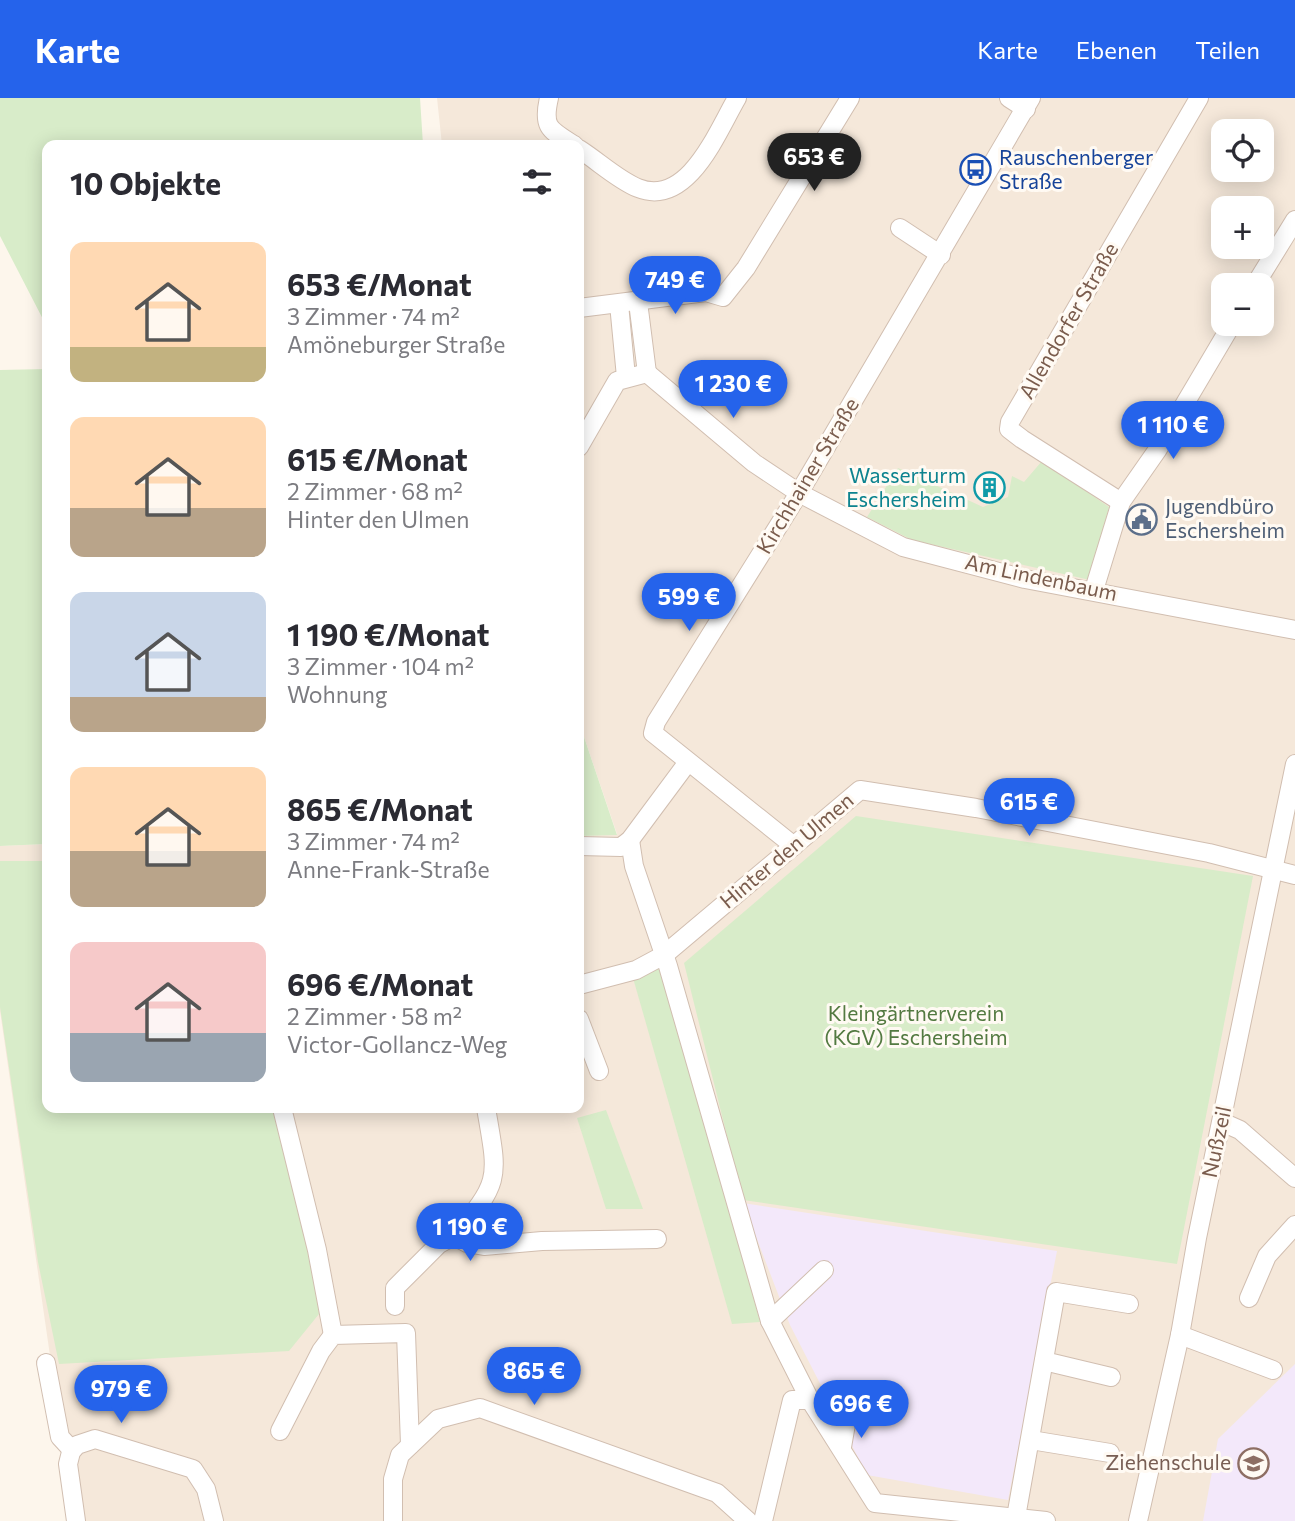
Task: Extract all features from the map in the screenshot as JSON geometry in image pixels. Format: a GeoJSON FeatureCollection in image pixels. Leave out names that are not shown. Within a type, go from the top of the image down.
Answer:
{"type":"FeatureCollection","features":[{"type":"Feature","properties":{"kind":"street"},"geometry":{"type":"LineString","coordinates":[[549,98],[545,116],[549,130],[566,140]]}},
{"type":"Feature","properties":{"kind":"street"},"geometry":{"type":"LineString","coordinates":[[584,152],[638,188],[660,192],[683,182],[737,98]]}},
{"type":"Feature","properties":{"kind":"street"},"geometry":{"type":"LineString","coordinates":[[584,308],[706,292],[723,297],[733,288],[849,98]]}},
{"type":"Feature","properties":{"kind":"street"},"geometry":{"type":"LineString","coordinates":[[1009,98],[1029,104]]}},
{"type":"Feature","properties":{"kind":"street","name":"Allendorfer Straße"},"geometry":{"type":"LineString","coordinates":[[1121,502],[1022,439],[1009,429],[1010,422],[1199,98]]}},
{"type":"Feature","properties":{"kind":"street","name":"Kirchhainer Straße"},"geometry":{"type":"LineString","coordinates":[[793,846],[653,733],[656,722],[799,493],[1029,104]]}},
{"type":"Feature","properties":{"kind":"street"},"geometry":{"type":"LineString","coordinates":[[1262,273],[1295,220]]}},
{"type":"Feature","properties":{"kind":"street"},"geometry":{"type":"LineString","coordinates":[[900,228],[941,255]]}},
{"type":"Feature","properties":{"kind":"street"},"geometry":{"type":"LineString","coordinates":[[584,437],[617,381],[647,373],[638,302]]}},
{"type":"Feature","properties":{"kind":"street"},"geometry":{"type":"LineString","coordinates":[[619,304],[626,377]]}},
{"type":"Feature","properties":{"kind":"street"},"geometry":{"type":"LineString","coordinates":[[1094,590],[1121,502],[1159,446],[1225,336]]}},
{"type":"Feature","properties":{"kind":"street","name":"Am Lindenbaum"},"geometry":{"type":"LineString","coordinates":[[647,373],[754,463],[799,493],[903,547],[1025,579],[1295,630]]}},
{"type":"Feature","properties":{"kind":"street"},"geometry":{"type":"LineString","coordinates":[[584,846],[621,847],[630,840],[688,762]]}},
{"type":"Feature","properties":{"kind":"street","name":"Nußzeil"},"geometry":{"type":"LineString","coordinates":[[1138,1521],[1180,1335],[1295,764]]}},
{"type":"Feature","properties":{"kind":"street","name":"Hinter den Ulmen"},"geometry":{"type":"LineString","coordinates":[[584,984],[636,970],[664,955],[860,790],[976,808],[1209,853],[1295,875]]}},
{"type":"Feature","properties":{"kind":"street"},"geometry":{"type":"LineString","coordinates":[[630,840],[634,866],[664,955],[770,1321],[810,1399],[875,1503],[1046,1521]]}},
{"type":"Feature","properties":{"kind":"street"},"geometry":{"type":"LineString","coordinates":[[584,1039],[591,1064]]}},
{"type":"Feature","properties":{"kind":"street"},"geometry":{"type":"LineString","coordinates":[[279,1431],[321,1351],[333,1335],[317,1250],[283,1113]]}},
{"type":"Feature","properties":{"kind":"street"},"geometry":{"type":"LineString","coordinates":[[396,1306],[395,1288],[439,1244],[454,1236],[489,1193],[495,1174],[487,1113]]}},
{"type":"Feature","properties":{"kind":"street"},"geometry":{"type":"LineString","coordinates":[[1222,1122],[1240,1130],[1295,1178]]}},
{"type":"Feature","properties":{"kind":"street"},"geometry":{"type":"LineString","coordinates":[[1249,1298],[1266,1256],[1295,1225]]}},
{"type":"Feature","properties":{"kind":"street"},"geometry":{"type":"LineString","coordinates":[[454,1236],[467,1243],[484,1246],[542,1241],[657,1239]]}},
{"type":"Feature","properties":{"kind":"street"},"geometry":{"type":"LineString","coordinates":[[770,1321],[824,1270]]}},
{"type":"Feature","properties":{"kind":"street"},"geometry":{"type":"LineString","coordinates":[[1016,1517],[1056,1292],[1129,1304]]}},
{"type":"Feature","properties":{"kind":"street"},"geometry":{"type":"LineString","coordinates":[[333,1335],[406,1333],[410,1445]]}},
{"type":"Feature","properties":{"kind":"street"},"geometry":{"type":"LineString","coordinates":[[1180,1335],[1273,1370]]}},
{"type":"Feature","properties":{"kind":"street"},"geometry":{"type":"LineString","coordinates":[[1044,1361],[1111,1377]]}},
{"type":"Feature","properties":{"kind":"street"},"geometry":{"type":"LineString","coordinates":[[46,1363],[60,1437],[72,1450]]}},
{"type":"Feature","properties":{"kind":"street"},"geometry":{"type":"LineString","coordinates":[[763,1521],[792,1400],[810,1399]]}},
{"type":"Feature","properties":{"kind":"street"},"geometry":{"type":"LineString","coordinates":[[842,1447],[849,1407]]}},
{"type":"Feature","properties":{"kind":"street"},"geometry":{"type":"LineString","coordinates":[[393,1521],[393,1479],[400,1455],[438,1419],[480,1408],[717,1493],[748,1521]]}},
{"type":"Feature","properties":{"kind":"street"},"geometry":{"type":"LineString","coordinates":[[76,1521],[68,1464],[72,1450],[85,1440],[103,1440],[193,1469],[206,1489],[214,1521]]}},
{"type":"Feature","properties":{"kind":"street"},"geometry":{"type":"LineString","coordinates":[[1031,1440],[1110,1453]]}},
{"type":"Feature","properties":{"kind":"shaded area"},"geometry":{"type":"Polygon","coordinates":[[[437,98],[1295,98],[1295,1521],[74,1521],[0,1011],[0,846],[42,844],[42,1113],[584,1113],[584,836],[617,834],[584,737],[584,140],[441,140],[437,98]]]}},
{"type":"Feature","properties":{"kind":"shaded area"},"geometry":{"type":"Polygon","coordinates":[[[743,1203],[1057,1251],[1008,1500],[867,1475],[790,1325],[743,1203]]]}},
{"type":"Feature","properties":{"kind":"shaded area","name":"Ziehenschule"},"geometry":{"type":"Polygon","coordinates":[[[1295,1364],[1295,1521],[1203,1521],[1218,1439],[1295,1364]]]}},
{"type":"Feature","properties":{"kind":"green space"},"geometry":{"type":"Polygon","coordinates":[[[0,98],[420,98],[423,140],[42,140],[42,317],[0,236],[0,98]]]}},
{"type":"Feature","properties":{"kind":"green space"},"geometry":{"type":"Polygon","coordinates":[[[42,369],[42,844],[0,846],[0,370],[42,369]]]}},
{"type":"Feature","properties":{"kind":"green space"},"geometry":{"type":"Polygon","coordinates":[[[1042,461],[1109,507],[1090,580],[912,540],[867,517],[898,468],[983,507],[1008,497],[1012,476],[1024,482],[1042,461]]]}},
{"type":"Feature","properties":{"kind":"green space"},"geometry":{"type":"Polygon","coordinates":[[[584,737],[617,835],[584,836],[584,737]]]}},
{"type":"Feature","properties":{"kind":"green space","name":"Kleingärtnerverein (KGV) Eschersheim"},"geometry":{"type":"Polygon","coordinates":[[[856,816],[1253,876],[1177,1264],[743,1200],[684,963],[856,816]]]}},
{"type":"Feature","properties":{"kind":"green space"},"geometry":{"type":"Polygon","coordinates":[[[0,861],[42,861],[42,1113],[281,1113],[311,1250],[319,1314],[289,1351],[59,1364],[38,1262],[0,1007],[0,861]]]}},
{"type":"Feature","properties":{"kind":"green space"},"geometry":{"type":"Polygon","coordinates":[[[664,963],[760,1322],[732,1324],[633,978],[664,963]]]}},
{"type":"Feature","properties":{"kind":"green space"},"geometry":{"type":"Polygon","coordinates":[[[606,1110],[643,1209],[606,1209],[577,1118],[606,1110]]]}},
{"type":"Feature","properties":{"kind":"place","name":"Rauschenberger Straße"},"geometry":{"type":"Point","coordinates":[976,170]}},
{"type":"Feature","properties":{"kind":"place","name":"Wasserturm Eschersheim"},"geometry":{"type":"Point","coordinates":[989,488]}},
{"type":"Feature","properties":{"kind":"place","name":"Jugendbüro Eschersheim"},"geometry":{"type":"Point","coordinates":[1142,519]}},
{"type":"Feature","properties":{"kind":"place","name":"Ziehenschule"},"geometry":{"type":"Point","coordinates":[1254,1463]}}]}
